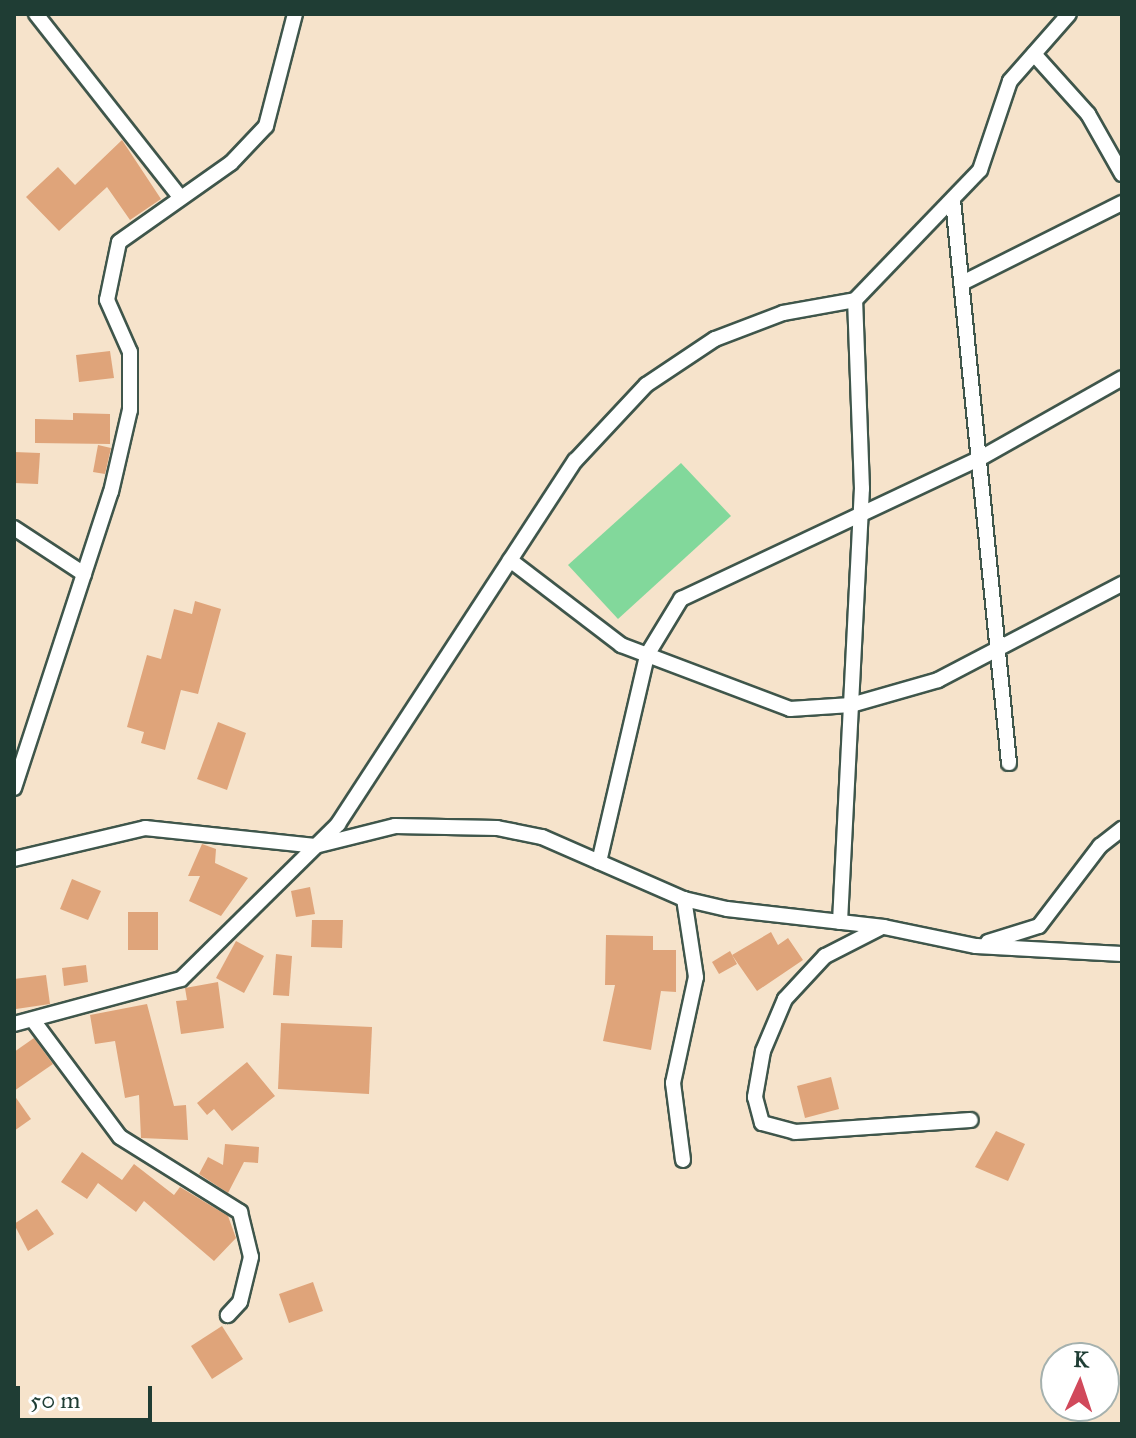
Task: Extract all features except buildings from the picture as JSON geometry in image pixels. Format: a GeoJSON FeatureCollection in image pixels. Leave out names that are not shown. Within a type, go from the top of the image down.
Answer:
{"type":"FeatureCollection","features":[{"type":"Feature","properties":{"kind":"street"},"geometry":{"type":"LineString","coordinates":[[36,14],[179,196]]}},
{"type":"Feature","properties":{"kind":"street"},"geometry":{"type":"LineString","coordinates":[[14,788],[84,574],[130,410],[130,352],[107,300],[119,242],[179,196],[231,163],[266,126],[295,14]]}},
{"type":"Feature","properties":{"kind":"street"},"geometry":{"type":"LineString","coordinates":[[14,1024],[35,1023],[181,979],[338,824],[575,461],[646,385],[715,339],[783,313],[855,300],[980,170],[1010,81],[1069,14]]}},
{"type":"Feature","properties":{"kind":"street"},"geometry":{"type":"LineString","coordinates":[[1034,54],[1088,114],[1122,174]]}},
{"type":"Feature","properties":{"kind":"street"},"geometry":{"type":"LineString","coordinates":[[953,200],[995,651],[1009,763]]}},
{"type":"Feature","properties":{"kind":"street"},"geometry":{"type":"LineString","coordinates":[[962,283],[1122,203]]}},
{"type":"Feature","properties":{"kind":"street"},"geometry":{"type":"LineString","coordinates":[[840,922],[859,517],[862,382],[855,300]]}},
{"type":"Feature","properties":{"kind":"street"},"geometry":{"type":"LineString","coordinates":[[599,862],[647,655],[681,599],[979,459],[1122,378]]}},
{"type":"Feature","properties":{"kind":"street"},"geometry":{"type":"LineString","coordinates":[[14,528],[84,574]]}},
{"type":"Feature","properties":{"kind":"street"},"geometry":{"type":"LineString","coordinates":[[510,560],[621,645],[790,709],[851,705],[938,680],[1122,584]]}},
{"type":"Feature","properties":{"kind":"street"},"geometry":{"type":"LineString","coordinates":[[14,859],[145,828],[315,846],[395,826],[497,828],[542,837],[684,899],[884,927],[976,946],[1122,954]]}},
{"type":"Feature","properties":{"kind":"street"},"geometry":{"type":"LineString","coordinates":[[976,946],[1039,926],[1100,846],[1122,829]]}},
{"type":"Feature","properties":{"kind":"street"},"geometry":{"type":"LineString","coordinates":[[683,1160],[673,1083],[696,977],[684,899]]}},
{"type":"Feature","properties":{"kind":"street"},"geometry":{"type":"LineString","coordinates":[[884,927],[825,956],[785,999],[763,1051],[755,1097],[762,1123],[795,1132],[971,1120]]}},
{"type":"Feature","properties":{"kind":"street"},"geometry":{"type":"LineString","coordinates":[[35,1023],[120,1137],[224,1195],[240,1212],[251,1257],[240,1302],[228,1315]]}},
{"type":"Feature","properties":{"kind":"green space"},"geometry":{"type":"Polygon","coordinates":[[[681,463],[731,516],[618,619],[568,565],[681,463]]]}}]}
